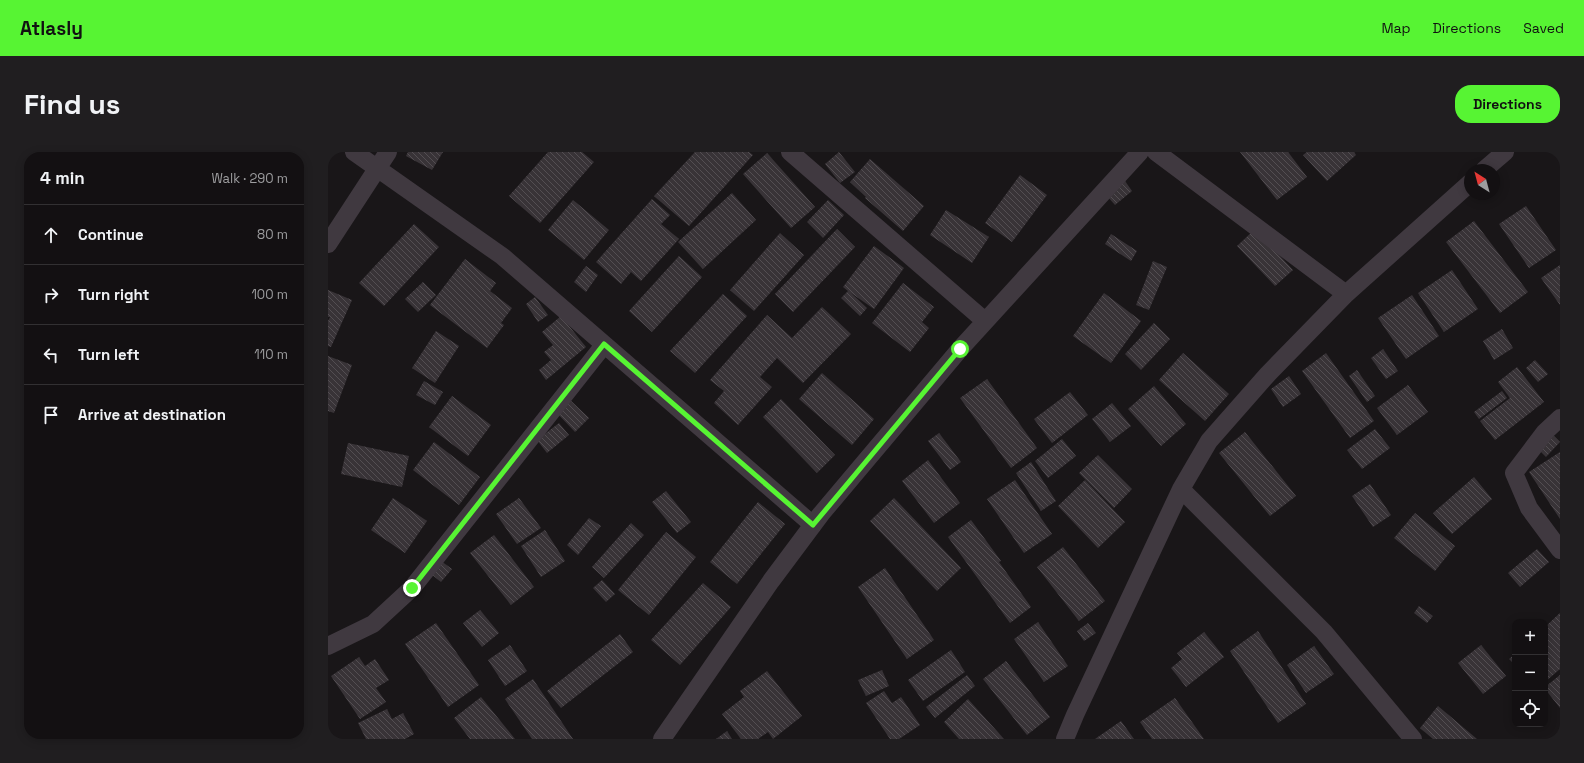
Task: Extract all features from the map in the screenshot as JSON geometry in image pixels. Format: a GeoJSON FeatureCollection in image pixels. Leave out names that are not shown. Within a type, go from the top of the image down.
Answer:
{"type":"FeatureCollection","features":[{"type":"Feature","properties":{"kind":"street"},"geometry":{"type":"LineString","coordinates":[[354,152],[502,256],[813,525]]}},
{"type":"Feature","properties":{"kind":"street"},"geometry":{"type":"LineString","coordinates":[[328,244],[388,152]]}},
{"type":"Feature","properties":{"kind":"street"},"geometry":{"type":"LineString","coordinates":[[790,152],[985,321]]}},
{"type":"Feature","properties":{"kind":"street"},"geometry":{"type":"LineString","coordinates":[[662,739],[771,581],[813,525],[954,355],[1140,152]]}},
{"type":"Feature","properties":{"kind":"street"},"geometry":{"type":"LineString","coordinates":[[1156,152],[1346,294]]}},
{"type":"Feature","properties":{"kind":"street"},"geometry":{"type":"LineString","coordinates":[[1491,164],[1505,152]]}},
{"type":"Feature","properties":{"kind":"street"},"geometry":{"type":"LineString","coordinates":[[1065,739],[1078,708],[1181,489],[1209,440],[1268,374],[1346,294],[1464,188]]}},
{"type":"Feature","properties":{"kind":"street"},"geometry":{"type":"LineString","coordinates":[[328,646],[373,624],[412,588],[604,344]]}},
{"type":"Feature","properties":{"kind":"street"},"geometry":{"type":"LineString","coordinates":[[1560,418],[1545,432],[1514,473],[1529,508],[1560,550]]}},
{"type":"Feature","properties":{"kind":"street"},"geometry":{"type":"LineString","coordinates":[[1181,489],[1324,632],[1406,736]]}},
{"type":"Feature","properties":{"kind":"building"},"geometry":{"type":"Polygon","coordinates":[[[408,152],[443,152],[432,170],[406,156],[408,152]]]}},
{"type":"Feature","properties":{"kind":"building"},"geometry":{"type":"Polygon","coordinates":[[[548,152],[582,152],[594,162],[540,223],[509,196],[548,152]]]}},
{"type":"Feature","properties":{"kind":"building"},"geometry":{"type":"Polygon","coordinates":[[[695,152],[749,152],[753,155],[689,226],[654,196],[695,152]]]}},
{"type":"Feature","properties":{"kind":"building"},"geometry":{"type":"Polygon","coordinates":[[[839,152],[855,172],[840,183],[825,164],[839,152]]]}},
{"type":"Feature","properties":{"kind":"building"},"geometry":{"type":"Polygon","coordinates":[[[1240,152],[1288,152],[1307,177],[1277,200],[1240,152]]]}},
{"type":"Feature","properties":{"kind":"building"},"geometry":{"type":"Polygon","coordinates":[[[1307,152],[1354,152],[1356,155],[1327,181],[1303,155],[1307,152]]]}},
{"type":"Feature","properties":{"kind":"building"},"geometry":{"type":"Polygon","coordinates":[[[767,153],[815,207],[791,228],[743,174],[767,153]]]}},
{"type":"Feature","properties":{"kind":"building"},"geometry":{"type":"Polygon","coordinates":[[[870,159],[924,206],[903,231],[865,198],[866,197],[850,182],[870,159]]]}},
{"type":"Feature","properties":{"kind":"building"},"geometry":{"type":"Polygon","coordinates":[[[1020,175],[1047,195],[1012,242],[985,223],[1020,175]]]}},
{"type":"Feature","properties":{"kind":"building"},"geometry":{"type":"Polygon","coordinates":[[[1125,181],[1132,191],[1115,205],[1107,196],[1125,181]]]}},
{"type":"Feature","properties":{"kind":"building"},"geometry":{"type":"Polygon","coordinates":[[[732,193],[756,220],[703,269],[678,242],[732,193]]]}},
{"type":"Feature","properties":{"kind":"building"},"geometry":{"type":"Polygon","coordinates":[[[652,199],[670,215],[661,224],[679,239],[641,281],[631,272],[621,284],[596,262],[652,199]]]}},
{"type":"Feature","properties":{"kind":"building"},"geometry":{"type":"Polygon","coordinates":[[[573,200],[609,230],[584,260],[548,230],[573,200]]]}},
{"type":"Feature","properties":{"kind":"building"},"geometry":{"type":"Polygon","coordinates":[[[828,200],[844,215],[823,238],[807,222],[828,200]]]}},
{"type":"Feature","properties":{"kind":"building"},"geometry":{"type":"Polygon","coordinates":[[[1526,206],[1556,250],[1529,268],[1499,224],[1526,206]]]}},
{"type":"Feature","properties":{"kind":"building"},"geometry":{"type":"Polygon","coordinates":[[[946,210],[989,237],[972,263],[930,235],[946,210]]]}},
{"type":"Feature","properties":{"kind":"building"},"geometry":{"type":"Polygon","coordinates":[[[1474,221],[1528,292],[1500,313],[1446,242],[1474,221]]]}},
{"type":"Feature","properties":{"kind":"building"},"geometry":{"type":"Polygon","coordinates":[[[414,224],[439,247],[384,306],[359,283],[414,224]]]}},
{"type":"Feature","properties":{"kind":"building"},"geometry":{"type":"Polygon","coordinates":[[[837,229],[855,247],[793,312],[775,294],[837,229]]]}},
{"type":"Feature","properties":{"kind":"building"},"geometry":{"type":"Polygon","coordinates":[[[1255,229],[1293,270],[1275,286],[1237,246],[1255,229]]]}},
{"type":"Feature","properties":{"kind":"building"},"geometry":{"type":"Polygon","coordinates":[[[780,233],[804,255],[754,311],[730,290],[780,233]]]}},
{"type":"Feature","properties":{"kind":"building"},"geometry":{"type":"Polygon","coordinates":[[[1111,234],[1137,251],[1131,261],[1105,244],[1111,234]]]}},
{"type":"Feature","properties":{"kind":"building"},"geometry":{"type":"Polygon","coordinates":[[[874,246],[904,268],[874,309],[851,293],[867,308],[860,316],[841,298],[848,291],[843,287],[874,246]]]}},
{"type":"Feature","properties":{"kind":"building"},"geometry":{"type":"Polygon","coordinates":[[[679,256],[702,277],[652,332],[629,311],[679,256]]]}},
{"type":"Feature","properties":{"kind":"building"},"geometry":{"type":"Polygon","coordinates":[[[465,259],[496,283],[490,291],[512,308],[501,323],[504,325],[487,348],[430,305],[465,259]]]}},
{"type":"Feature","properties":{"kind":"building"},"geometry":{"type":"Polygon","coordinates":[[[1153,261],[1167,267],[1149,310],[1136,305],[1153,261]]]}},
{"type":"Feature","properties":{"kind":"building"},"geometry":{"type":"Polygon","coordinates":[[[1560,265],[1560,305],[1541,278],[1560,265]]]}},
{"type":"Feature","properties":{"kind":"building"},"geometry":{"type":"Polygon","coordinates":[[[586,266],[598,275],[586,292],[574,282],[586,266]]]}},
{"type":"Feature","properties":{"kind":"building"},"geometry":{"type":"Polygon","coordinates":[[[1452,270],[1478,309],[1444,332],[1418,293],[1452,270]]]}},
{"type":"Feature","properties":{"kind":"building"},"geometry":{"type":"Polygon","coordinates":[[[423,282],[436,295],[418,312],[405,299],[423,282]]]}},
{"type":"Feature","properties":{"kind":"building"},"geometry":{"type":"Polygon","coordinates":[[[903,283],[934,307],[922,322],[929,328],[910,352],[872,323],[903,283]]]}},
{"type":"Feature","properties":{"kind":"building"},"geometry":{"type":"Polygon","coordinates":[[[328,290],[352,300],[331,347],[328,346],[328,321],[330,317],[328,317],[328,290]]]}},
{"type":"Feature","properties":{"kind":"building"},"geometry":{"type":"Polygon","coordinates":[[[1104,293],[1141,321],[1111,363],[1073,336],[1104,293]]]}},
{"type":"Feature","properties":{"kind":"building"},"geometry":{"type":"Polygon","coordinates":[[[723,294],[747,316],[695,373],[670,351],[723,294]]]}},
{"type":"Feature","properties":{"kind":"building"},"geometry":{"type":"Polygon","coordinates":[[[1412,295],[1439,336],[1406,359],[1378,318],[1412,295]]]}},
{"type":"Feature","properties":{"kind":"building"},"geometry":{"type":"Polygon","coordinates":[[[535,297],[548,315],[538,322],[526,304],[535,297]]]}},
{"type":"Feature","properties":{"kind":"building"},"geometry":{"type":"Polygon","coordinates":[[[822,307],[851,334],[803,383],[777,358],[760,377],[772,387],[738,425],[714,403],[724,391],[710,380],[767,315],[792,338],[822,307]]]}},
{"type":"Feature","properties":{"kind":"building"},"geometry":{"type":"Polygon","coordinates":[[[561,316],[586,347],[546,380],[539,370],[551,360],[544,352],[553,345],[542,332],[561,316]]]}},
{"type":"Feature","properties":{"kind":"building"},"geometry":{"type":"Polygon","coordinates":[[[1154,323],[1170,339],[1141,370],[1125,354],[1154,323]]]}},
{"type":"Feature","properties":{"kind":"building"},"geometry":{"type":"Polygon","coordinates":[[[1502,329],[1513,348],[1494,360],[1483,341],[1502,329]]]}},
{"type":"Feature","properties":{"kind":"building"},"geometry":{"type":"Polygon","coordinates":[[[436,331],[459,346],[435,383],[412,368],[436,331]]]}},
{"type":"Feature","properties":{"kind":"building"},"geometry":{"type":"Polygon","coordinates":[[[1383,349],[1398,371],[1386,379],[1371,358],[1383,349]]]}},
{"type":"Feature","properties":{"kind":"building"},"geometry":{"type":"Polygon","coordinates":[[[1183,353],[1229,394],[1205,421],[1159,380],[1183,353]]]}},
{"type":"Feature","properties":{"kind":"building"},"geometry":{"type":"Polygon","coordinates":[[[1326,353],[1374,421],[1350,438],[1302,371],[1326,353]]]}},
{"type":"Feature","properties":{"kind":"building"},"geometry":{"type":"Polygon","coordinates":[[[328,356],[352,365],[334,413],[328,411],[328,356]]]}},
{"type":"Feature","properties":{"kind":"building"},"geometry":{"type":"Polygon","coordinates":[[[1535,360],[1548,374],[1538,382],[1526,368],[1535,360]]]}},
{"type":"Feature","properties":{"kind":"building"},"geometry":{"type":"Polygon","coordinates":[[[1517,367],[1544,402],[1495,440],[1480,421],[1510,398],[1498,382],[1517,367]]]}},
{"type":"Feature","properties":{"kind":"building"},"geometry":{"type":"Polygon","coordinates":[[[1357,370],[1375,396],[1367,402],[1349,376],[1357,370]]]}},
{"type":"Feature","properties":{"kind":"building"},"geometry":{"type":"Polygon","coordinates":[[[822,373],[874,419],[852,445],[799,399],[822,373]]]}},
{"type":"Feature","properties":{"kind":"building"},"geometry":{"type":"Polygon","coordinates":[[[1289,376],[1301,394],[1283,407],[1271,389],[1289,376]]]}},
{"type":"Feature","properties":{"kind":"building"},"geometry":{"type":"Polygon","coordinates":[[[987,379],[1037,448],[1011,468],[960,398],[987,379]]]}},
{"type":"Feature","properties":{"kind":"building"},"geometry":{"type":"Polygon","coordinates":[[[424,381],[443,392],[435,405],[416,395],[424,381]]]}},
{"type":"Feature","properties":{"kind":"building"},"geometry":{"type":"Polygon","coordinates":[[[1408,385],[1428,412],[1397,435],[1377,408],[1408,385]]]}},
{"type":"Feature","properties":{"kind":"building"},"geometry":{"type":"Polygon","coordinates":[[[1154,386],[1186,424],[1161,446],[1128,409],[1154,386]]]}},
{"type":"Feature","properties":{"kind":"building"},"geometry":{"type":"Polygon","coordinates":[[[1502,391],[1507,398],[1479,419],[1474,412],[1502,391]]]}},
{"type":"Feature","properties":{"kind":"building"},"geometry":{"type":"Polygon","coordinates":[[[1070,392],[1088,415],[1052,443],[1034,419],[1070,392]]]}},
{"type":"Feature","properties":{"kind":"building"},"geometry":{"type":"Polygon","coordinates":[[[452,396],[491,425],[468,456],[429,427],[452,396]]]}},
{"type":"Feature","properties":{"kind":"building"},"geometry":{"type":"Polygon","coordinates":[[[568,398],[589,418],[575,432],[555,411],[568,398]]]}},
{"type":"Feature","properties":{"kind":"building"},"geometry":{"type":"Polygon","coordinates":[[[781,399],[835,455],[817,473],[763,417],[781,399]]]}},
{"type":"Feature","properties":{"kind":"building"},"geometry":{"type":"Polygon","coordinates":[[[1112,403],[1131,426],[1110,442],[1092,419],[1112,403]]]}},
{"type":"Feature","properties":{"kind":"building"},"geometry":{"type":"Polygon","coordinates":[[[559,423],[569,435],[547,453],[537,440],[559,423]]]}},
{"type":"Feature","properties":{"kind":"building"},"geometry":{"type":"Polygon","coordinates":[[[1375,429],[1390,448],[1362,469],[1347,450],[1375,429]]]}},
{"type":"Feature","properties":{"kind":"building"},"geometry":{"type":"Polygon","coordinates":[[[1245,432],[1296,496],[1270,516],[1219,453],[1245,432]]]}},
{"type":"Feature","properties":{"kind":"building"},"geometry":{"type":"Polygon","coordinates":[[[939,433],[961,462],[950,470],[928,441],[939,433]]]}},
{"type":"Feature","properties":{"kind":"building"},"geometry":{"type":"Polygon","coordinates":[[[1551,433],[1560,442],[1546,457],[1537,448],[1551,433]]]}},
{"type":"Feature","properties":{"kind":"building"},"geometry":{"type":"Polygon","coordinates":[[[1062,439],[1076,456],[1048,478],[1035,461],[1062,439]]]}},
{"type":"Feature","properties":{"kind":"building"},"geometry":{"type":"Polygon","coordinates":[[[434,442],[480,477],[459,505],[413,470],[434,442]]]}},
{"type":"Feature","properties":{"kind":"building"},"geometry":{"type":"Polygon","coordinates":[[[348,443],[409,456],[402,487],[341,474],[348,443]]]}},
{"type":"Feature","properties":{"kind":"building"},"geometry":{"type":"Polygon","coordinates":[[[1560,452],[1560,519],[1529,472],[1560,452]]]}},
{"type":"Feature","properties":{"kind":"building"},"geometry":{"type":"Polygon","coordinates":[[[1098,455],[1132,489],[1114,508],[1079,473],[1098,455]]]}},
{"type":"Feature","properties":{"kind":"building"},"geometry":{"type":"Polygon","coordinates":[[[928,460],[960,503],[934,523],[902,481],[928,460]]]}},
{"type":"Feature","properties":{"kind":"building"},"geometry":{"type":"Polygon","coordinates":[[[1031,462],[1056,501],[1041,511],[1016,473],[1031,462]]]}},
{"type":"Feature","properties":{"kind":"building"},"geometry":{"type":"Polygon","coordinates":[[[1474,477],[1492,499],[1452,534],[1433,513],[1474,477]]]}},
{"type":"Feature","properties":{"kind":"building"},"geometry":{"type":"Polygon","coordinates":[[[1015,480],[1052,534],[1024,553],[987,499],[1015,480]]]}},
{"type":"Feature","properties":{"kind":"building"},"geometry":{"type":"Polygon","coordinates":[[[1085,480],[1125,522],[1098,548],[1058,506],[1085,480]]]}},
{"type":"Feature","properties":{"kind":"building"},"geometry":{"type":"Polygon","coordinates":[[[1370,484],[1391,515],[1373,527],[1352,496],[1370,484]]]}},
{"type":"Feature","properties":{"kind":"building"},"geometry":{"type":"Polygon","coordinates":[[[666,491],[691,522],[677,533],[652,502],[666,491]]]}},
{"type":"Feature","properties":{"kind":"building"},"geometry":{"type":"Polygon","coordinates":[[[393,498],[427,521],[405,553],[371,530],[393,498]]]}},
{"type":"Feature","properties":{"kind":"building"},"geometry":{"type":"Polygon","coordinates":[[[519,498],[541,528],[517,544],[496,514],[519,498]]]}},
{"type":"Feature","properties":{"kind":"building"},"geometry":{"type":"Polygon","coordinates":[[[894,498],[961,568],[937,591],[870,521],[894,498]]]}},
{"type":"Feature","properties":{"kind":"building"},"geometry":{"type":"Polygon","coordinates":[[[758,502],[785,524],[737,584],[710,562],[758,502]]]}},
{"type":"Feature","properties":{"kind":"building"},"geometry":{"type":"Polygon","coordinates":[[[1415,513],[1455,546],[1435,571],[1394,538],[1415,513]]]}},
{"type":"Feature","properties":{"kind":"building"},"geometry":{"type":"Polygon","coordinates":[[[589,518],[601,526],[578,555],[567,545],[589,518]]]}},
{"type":"Feature","properties":{"kind":"building"},"geometry":{"type":"Polygon","coordinates":[[[971,520],[1001,561],[999,562],[1031,607],[1010,623],[948,537],[971,520]]]}},
{"type":"Feature","properties":{"kind":"building"},"geometry":{"type":"Polygon","coordinates":[[[631,523],[644,535],[604,578],[592,567],[631,523]]]}},
{"type":"Feature","properties":{"kind":"building"},"geometry":{"type":"Polygon","coordinates":[[[545,530],[565,561],[541,577],[521,546],[545,530]]]}},
{"type":"Feature","properties":{"kind":"building"},"geometry":{"type":"Polygon","coordinates":[[[666,532],[696,557],[649,615],[618,590],[666,532]]]}},
{"type":"Feature","properties":{"kind":"building"},"geometry":{"type":"Polygon","coordinates":[[[494,535],[534,587],[511,605],[470,553],[494,535]]]}},
{"type":"Feature","properties":{"kind":"building"},"geometry":{"type":"Polygon","coordinates":[[[1063,547],[1105,601],[1079,621],[1037,567],[1063,547]]]}},
{"type":"Feature","properties":{"kind":"building"},"geometry":{"type":"Polygon","coordinates":[[[1537,549],[1549,562],[1520,587],[1508,573],[1537,549]]]}},
{"type":"Feature","properties":{"kind":"building"},"geometry":{"type":"Polygon","coordinates":[[[441,561],[452,569],[441,582],[431,574],[441,561]]]}},
{"type":"Feature","properties":{"kind":"building"},"geometry":{"type":"Polygon","coordinates":[[[885,568],[934,640],[907,659],[858,587],[885,568]]]}},
{"type":"Feature","properties":{"kind":"building"},"geometry":{"type":"Polygon","coordinates":[[[602,580],[615,594],[606,602],[593,588],[602,580]]]}},
{"type":"Feature","properties":{"kind":"building"},"geometry":{"type":"Polygon","coordinates":[[[703,583],[731,607],[680,665],[651,640],[703,583]]]}},
{"type":"Feature","properties":{"kind":"building"},"geometry":{"type":"Polygon","coordinates":[[[1419,606],[1433,616],[1427,623],[1414,613],[1419,606]]]}},
{"type":"Feature","properties":{"kind":"building"},"geometry":{"type":"Polygon","coordinates":[[[480,610],[499,633],[482,647],[463,623],[480,610]]]}},
{"type":"Feature","properties":{"kind":"building"},"geometry":{"type":"Polygon","coordinates":[[[1560,613],[1560,669],[1548,679],[1548,655],[1548,624],[1560,613]]]}},
{"type":"Feature","properties":{"kind":"building"},"geometry":{"type":"Polygon","coordinates":[[[1038,622],[1068,666],[1044,682],[1014,639],[1038,622]]]}},
{"type":"Feature","properties":{"kind":"building"},"geometry":{"type":"Polygon","coordinates":[[[436,623],[479,685],[448,707],[405,644],[436,623]]]}},
{"type":"Feature","properties":{"kind":"building"},"geometry":{"type":"Polygon","coordinates":[[[1088,623],[1096,633],[1084,641],[1077,631],[1088,623]]]}},
{"type":"Feature","properties":{"kind":"building"},"geometry":{"type":"Polygon","coordinates":[[[1258,631],[1306,704],[1278,723],[1230,651],[1258,631]]]}},
{"type":"Feature","properties":{"kind":"building"},"geometry":{"type":"Polygon","coordinates":[[[1204,632],[1224,657],[1186,687],[1171,668],[1182,659],[1177,653],[1204,632]]]}},
{"type":"Feature","properties":{"kind":"building"},"geometry":{"type":"Polygon","coordinates":[[[620,634],[633,652],[561,708],[547,691],[620,634]]]}},
{"type":"Feature","properties":{"kind":"building"},"geometry":{"type":"Polygon","coordinates":[[[510,645],[527,671],[505,686],[488,660],[510,645]]]}},
{"type":"Feature","properties":{"kind":"building"},"geometry":{"type":"Polygon","coordinates":[[[1481,645],[1506,676],[1483,694],[1458,663],[1481,645]]]}},
{"type":"Feature","properties":{"kind":"building"},"geometry":{"type":"Polygon","coordinates":[[[1314,646],[1334,674],[1306,693],[1287,665],[1314,646]]]}},
{"type":"Feature","properties":{"kind":"building"},"geometry":{"type":"Polygon","coordinates":[[[951,650],[965,672],[923,701],[908,680],[951,650]]]}},
{"type":"Feature","properties":{"kind":"building"},"geometry":{"type":"Polygon","coordinates":[[[359,657],[365,666],[375,659],[389,680],[376,688],[386,702],[360,719],[331,676],[359,657]]]}},
{"type":"Feature","properties":{"kind":"building"},"geometry":{"type":"Polygon","coordinates":[[[1006,661],[1050,717],[1027,735],[983,679],[1006,661]]]}},
{"type":"Feature","properties":{"kind":"building"},"geometry":{"type":"Polygon","coordinates":[[[882,670],[889,686],[866,696],[858,680],[882,670]]]}},
{"type":"Feature","properties":{"kind":"building"},"geometry":{"type":"Polygon","coordinates":[[[767,671],[802,716],[773,739],[768,732],[758,739],[741,739],[722,714],[744,697],[740,691],[767,671]]]}},
{"type":"Feature","properties":{"kind":"building"},"geometry":{"type":"Polygon","coordinates":[[[967,675],[975,686],[935,718],[926,707],[967,675]]]}},
{"type":"Feature","properties":{"kind":"building"},"geometry":{"type":"Polygon","coordinates":[[[1560,675],[1560,708],[1548,693],[1548,685],[1560,675]]]}},
{"type":"Feature","properties":{"kind":"building"},"geometry":{"type":"Polygon","coordinates":[[[533,679],[573,739],[532,739],[505,699],[533,679]]]}},
{"type":"Feature","properties":{"kind":"building"},"geometry":{"type":"Polygon","coordinates":[[[884,691],[892,703],[901,697],[920,725],[899,739],[890,739],[866,703],[884,691]]]}},
{"type":"Feature","properties":{"kind":"building"},"geometry":{"type":"Polygon","coordinates":[[[481,697],[515,739],[470,739],[454,718],[481,697]]]}},
{"type":"Feature","properties":{"kind":"building"},"geometry":{"type":"Polygon","coordinates":[[[1175,698],[1204,739],[1152,739],[1140,722],[1175,698]]]}},
{"type":"Feature","properties":{"kind":"building"},"geometry":{"type":"Polygon","coordinates":[[[968,699],[1004,739],[959,739],[944,722],[968,699]]]}},
{"type":"Feature","properties":{"kind":"building"},"geometry":{"type":"Polygon","coordinates":[[[1438,706],[1477,739],[1433,739],[1420,728],[1438,706]]]}},
{"type":"Feature","properties":{"kind":"building"},"geometry":{"type":"Polygon","coordinates":[[[387,709],[392,719],[403,713],[414,734],[405,739],[366,739],[358,723],[387,709]]]}},
{"type":"Feature","properties":{"kind":"building"},"geometry":{"type":"Polygon","coordinates":[[[1121,721],[1134,739],[1095,739],[1121,721]]]}},
{"type":"Feature","properties":{"kind":"building"},"geometry":{"type":"Polygon","coordinates":[[[727,731],[732,739],[716,739],[727,731]]]}},
{"type":"Feature","properties":{"kind":"route"},"geometry":{"type":"LineString","coordinates":[[412,588],[604,344],[813,525],[960,349]]}}]}
